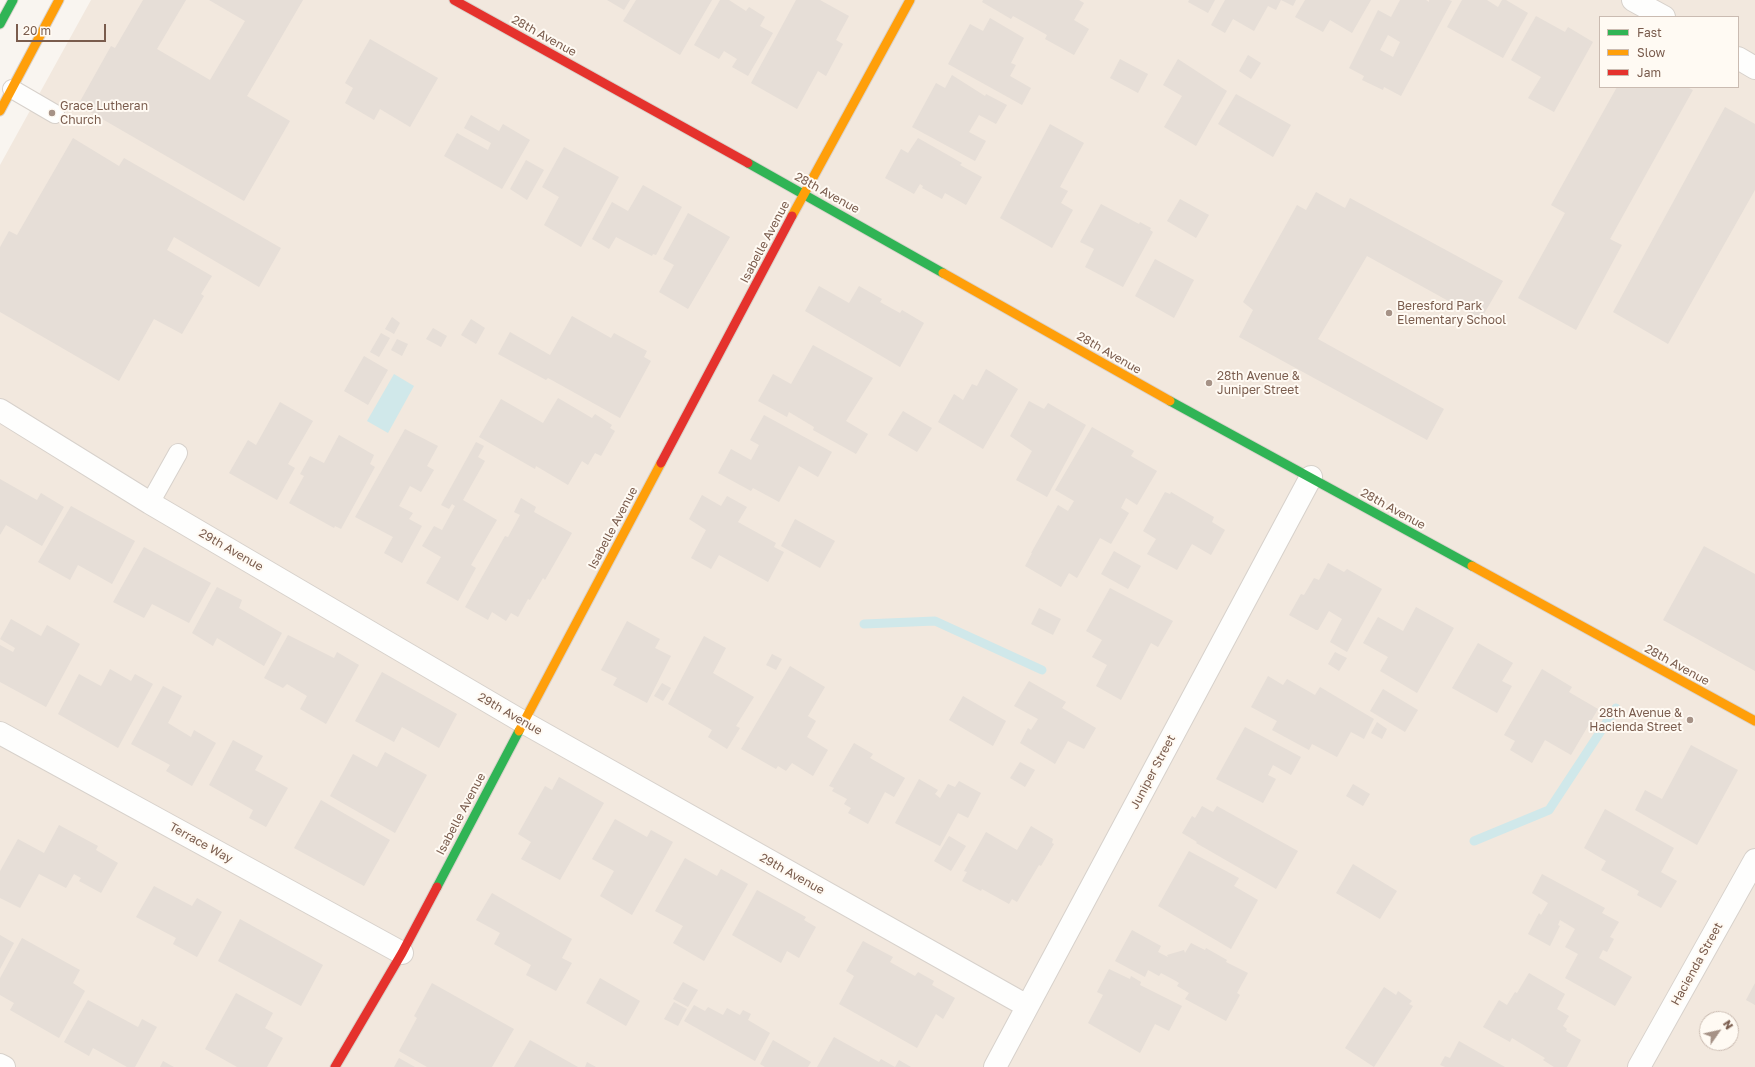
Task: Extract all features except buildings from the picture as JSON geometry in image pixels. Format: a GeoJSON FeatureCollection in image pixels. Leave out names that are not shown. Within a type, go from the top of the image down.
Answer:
{"type":"FeatureCollection","features":[{"type":"Feature","properties":{"kind":"street"},"geometry":{"type":"LineString","coordinates":[[0,24],[13,0]]}},
{"type":"Feature","properties":{"kind":"street"},"geometry":{"type":"LineString","coordinates":[[0,111],[59,0]]}},
{"type":"Feature","properties":{"kind":"street","name":"28th Avenue"},"geometry":{"type":"LineString","coordinates":[[454,0],[804,194],[1165,398],[1755,721]]}},
{"type":"Feature","properties":{"kind":"street","name":"Isabelle Avenue"},"geometry":{"type":"LineString","coordinates":[[335,1067],[402,953],[804,194],[910,0]]}},
{"type":"Feature","properties":{"kind":"street"},"geometry":{"type":"LineString","coordinates":[[1633,0],[1662,16]]}},
{"type":"Feature","properties":{"kind":"street"},"geometry":{"type":"LineString","coordinates":[[1739,59],[1755,68]]}},
{"type":"Feature","properties":{"kind":"street","name":"29th Avenue"},"geometry":{"type":"LineString","coordinates":[[0,410],[150,502],[523,722],[1027,1006]]}},
{"type":"Feature","properties":{"kind":"street","name":"Juniper Street"},"geometry":{"type":"LineString","coordinates":[[995,1067],[1310,477]]}},
{"type":"Feature","properties":{"kind":"street","name":"Terrace Way"},"geometry":{"type":"LineString","coordinates":[[0,733],[402,953]]}},
{"type":"Feature","properties":{"kind":"street","name":"Hacienda Street"},"geometry":{"type":"LineString","coordinates":[[1639,1067],[1755,860]]}},
{"type":"Feature","properties":{"kind":"street"},"geometry":{"type":"LineString","coordinates":[[0,1065],[4,1067]]}},
{"type":"Feature","properties":{"kind":"lane"},"geometry":{"type":"LineString","coordinates":[[12,89],[55,114]]}},
{"type":"Feature","properties":{"kind":"lane"},"geometry":{"type":"LineString","coordinates":[[150,502],[178,453]]}},
{"type":"Feature","properties":{"kind":"shaded area"},"geometry":{"type":"Polygon","coordinates":[[[91,0],[1755,0],[1755,1067],[0,1067],[0,165],[91,0]]]}},
{"type":"Feature","properties":{"kind":"water"},"geometry":{"type":"Polygon","coordinates":[[[394,374],[414,386],[388,433],[367,421],[394,374]]]}},
{"type":"Feature","properties":{"kind":"waterway"},"geometry":{"type":"LineString","coordinates":[[864,624],[935,621],[1042,670]]}},
{"type":"Feature","properties":{"kind":"waterway"},"geometry":{"type":"LineString","coordinates":[[1474,841],[1549,810],[1616,708]]}},
{"type":"Feature","properties":{"kind":"traffic: fast"},"geometry":{"type":"LineString","coordinates":[[0,24],[13,0]]}},
{"type":"Feature","properties":{"kind":"traffic: fast"},"geometry":{"type":"LineString","coordinates":[[748,163],[943,273]]}},
{"type":"Feature","properties":{"kind":"traffic: fast"},"geometry":{"type":"LineString","coordinates":[[1170,401],[1472,566]]}},
{"type":"Feature","properties":{"kind":"traffic: fast"},"geometry":{"type":"LineString","coordinates":[[437,887],[519,731]]}},
{"type":"Feature","properties":{"kind":"traffic: slow"},"geometry":{"type":"LineString","coordinates":[[0,111],[59,0]]}},
{"type":"Feature","properties":{"kind":"traffic: slow"},"geometry":{"type":"LineString","coordinates":[[792,216],[910,0]]}},
{"type":"Feature","properties":{"kind":"traffic: slow"},"geometry":{"type":"LineString","coordinates":[[943,273],[1170,401]]}},
{"type":"Feature","properties":{"kind":"traffic: slow"},"geometry":{"type":"LineString","coordinates":[[519,731],[661,463]]}},
{"type":"Feature","properties":{"kind":"traffic: slow"},"geometry":{"type":"LineString","coordinates":[[1472,566],[1755,721]]}},
{"type":"Feature","properties":{"kind":"traffic: jam"},"geometry":{"type":"LineString","coordinates":[[454,0],[748,163]]}},
{"type":"Feature","properties":{"kind":"traffic: jam"},"geometry":{"type":"LineString","coordinates":[[661,463],[792,216]]}},
{"type":"Feature","properties":{"kind":"traffic: jam"},"geometry":{"type":"LineString","coordinates":[[335,1067],[402,953],[437,887]]}},
{"type":"Feature","properties":{"kind":"place","name":"Grace Lutheran Church"},"geometry":{"type":"Point","coordinates":[52,113]}},
{"type":"Feature","properties":{"kind":"place","name":"Beresford Park Elementary School"},"geometry":{"type":"Point","coordinates":[1389,313]}},
{"type":"Feature","properties":{"kind":"place","name":"28th Avenue & Juniper Street"},"geometry":{"type":"Point","coordinates":[1209,383]}},
{"type":"Feature","properties":{"kind":"place","name":"28th Avenue & Hacienda Street"},"geometry":{"type":"Point","coordinates":[1690,720]}}]}
